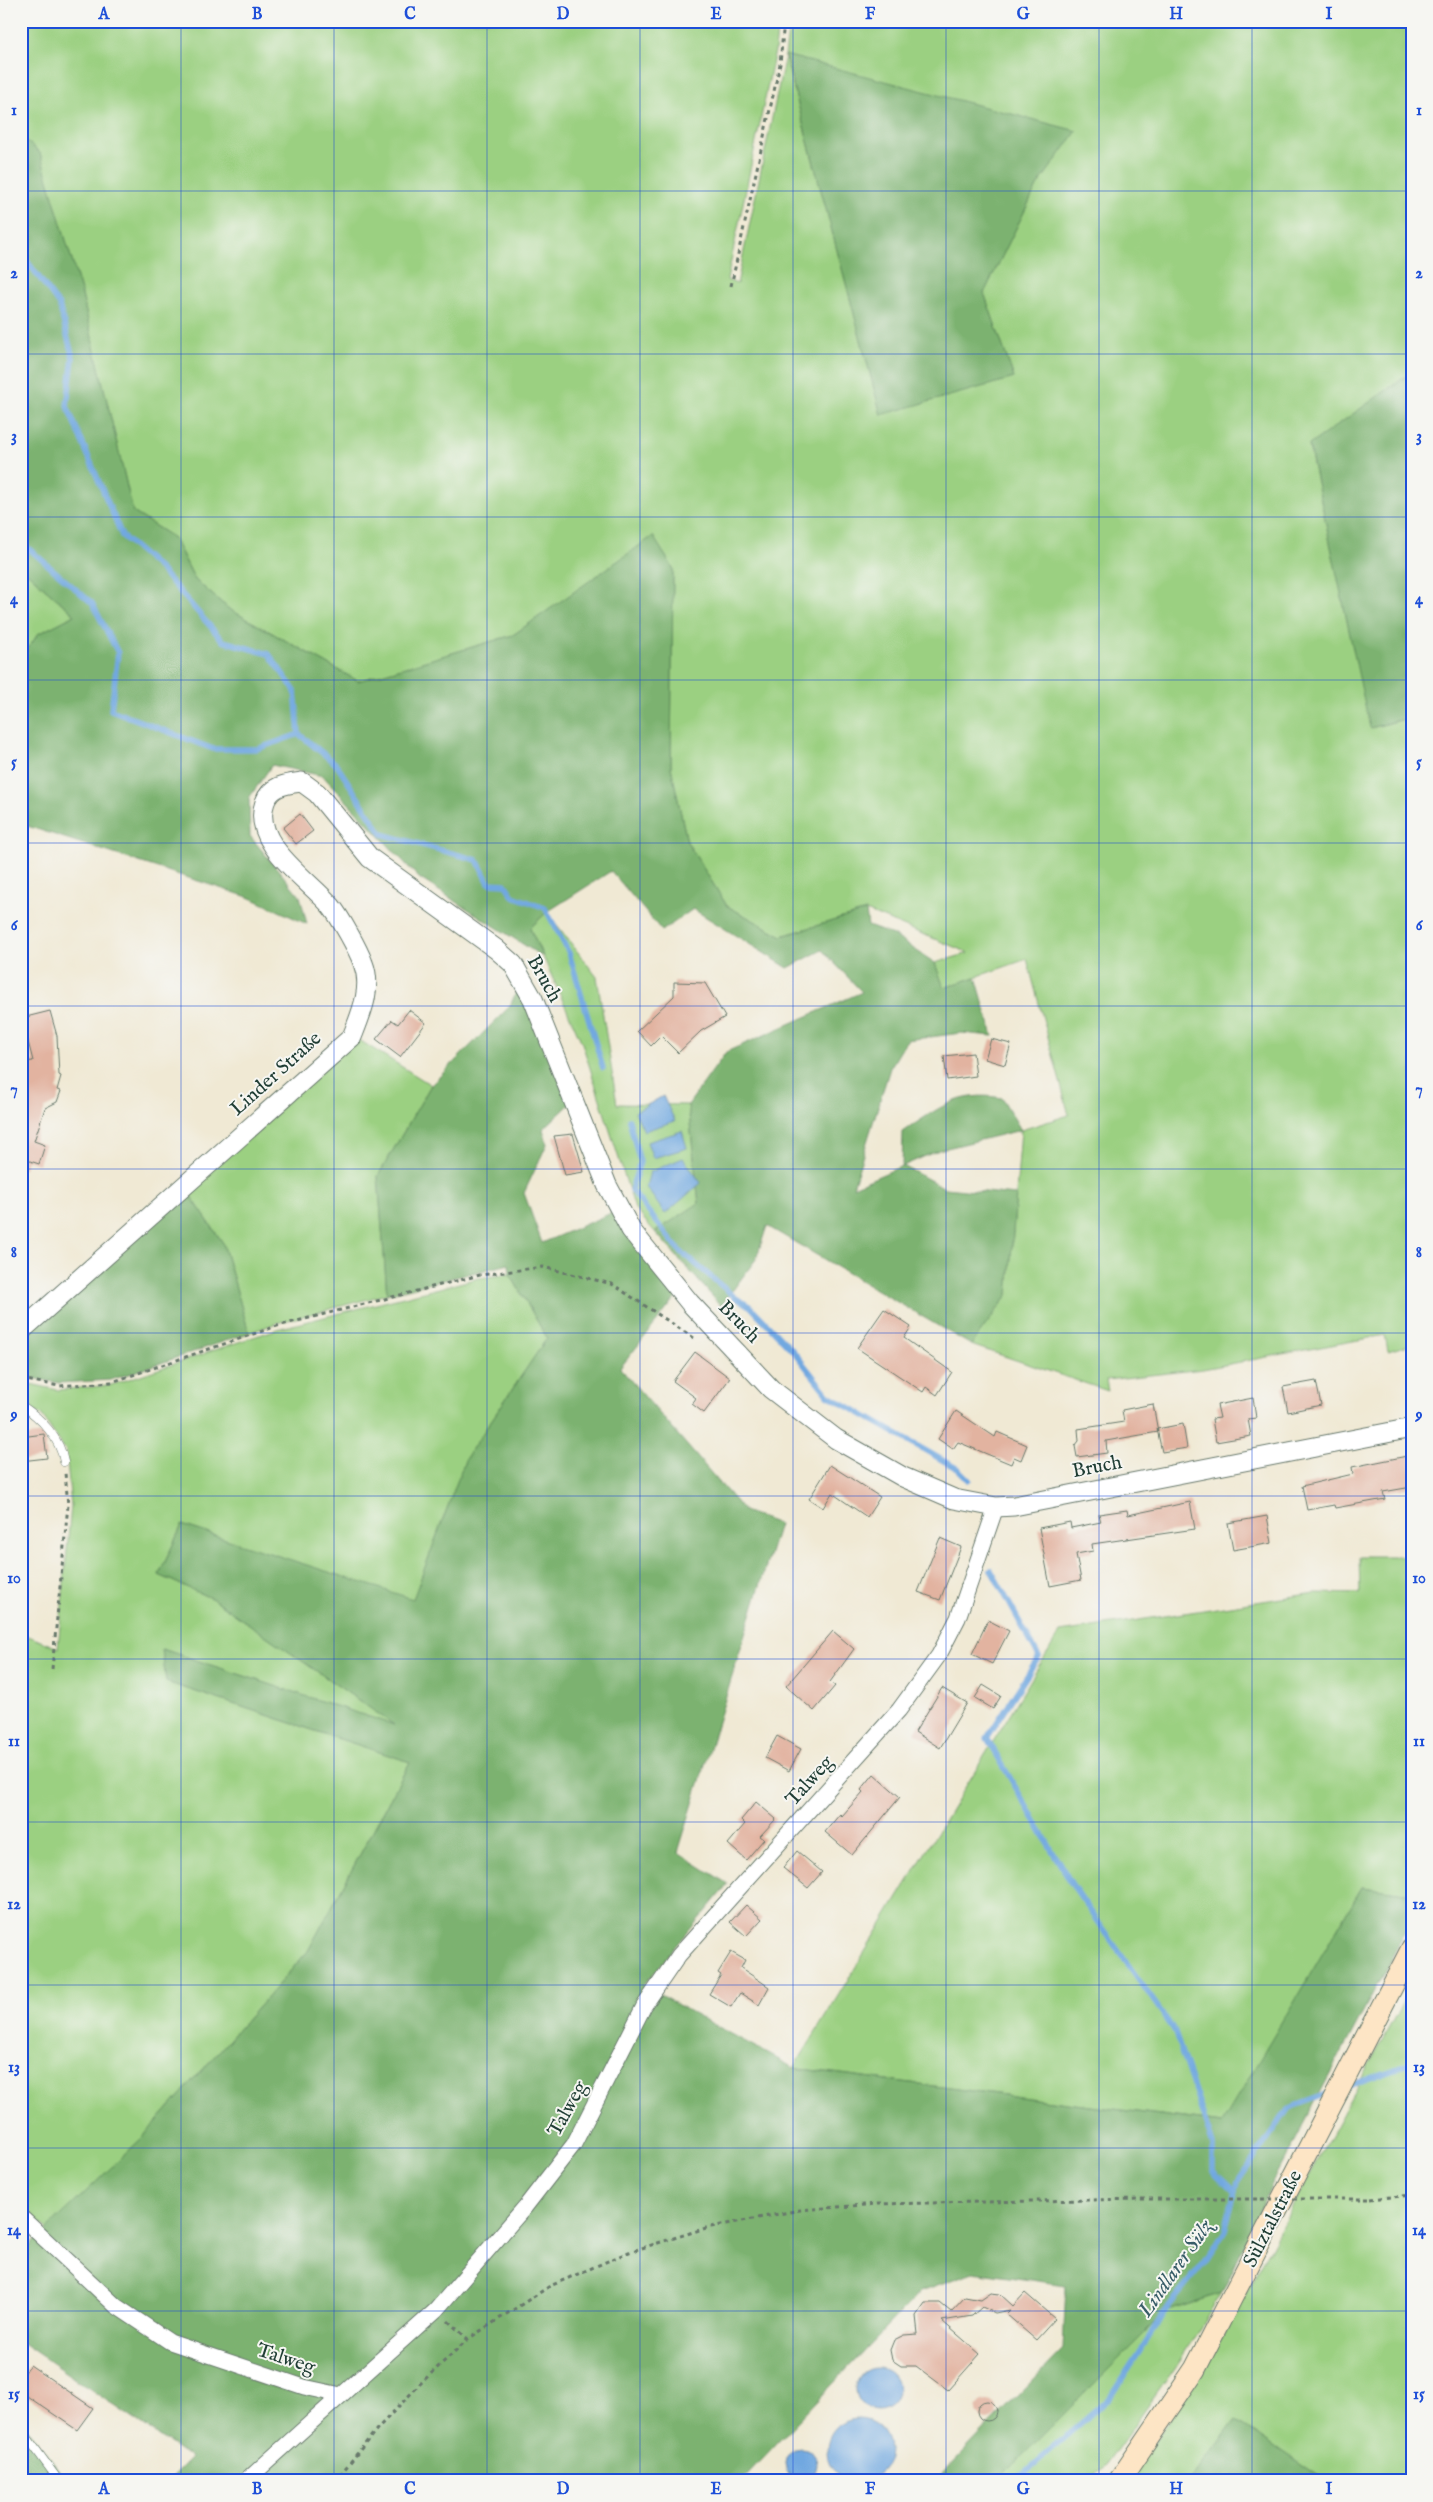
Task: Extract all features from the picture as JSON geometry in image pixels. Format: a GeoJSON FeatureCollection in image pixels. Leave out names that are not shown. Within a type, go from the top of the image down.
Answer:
{"type":"FeatureCollection","features":[{"type":"Feature","properties":{"kind":"main road","name":"Sülztalstraße"},"geometry":{"type":"LineString","coordinates":[[1119,2481],[1195,2369],[1412,1948]]}},
{"type":"Feature","properties":{"kind":"street","name":"Bruch"},"geometry":{"type":"LineString","coordinates":[[267,795],[282,784],[302,782],[317,793],[370,858],[496,949],[513,964],[533,999],[607,1185],[631,1230],[690,1303],[771,1389],[836,1439],[903,1477],[954,1499],[996,1507],[1014,1506],[1412,1428]]}},
{"type":"Feature","properties":{"kind":"street","name":"Linder Straße"},"geometry":{"type":"LineString","coordinates":[[21,1331],[352,1037],[366,998],[364,964],[332,907],[278,852],[264,830],[262,809],[267,795]]}},
{"type":"Feature","properties":{"kind":"street","name":"Talweg"},"geometry":{"type":"LineString","coordinates":[[21,2218],[116,2306],[170,2342],[304,2386],[341,2395],[436,2310],[525,2207],[574,2144],[644,2006],[679,1955],[899,1710],[939,1655],[958,1618],[996,1507]]}},
{"type":"Feature","properties":{"kind":"street"},"geometry":{"type":"LineString","coordinates":[[246,2481],[341,2395]]}},
{"type":"Feature","properties":{"kind":"lane"},"geometry":{"type":"LineString","coordinates":[[21,1405],[39,1417],[62,1450],[64,1462]]}},
{"type":"Feature","properties":{"kind":"lane"},"geometry":{"type":"LineString","coordinates":[[21,2429],[59,2481]]}},
{"type":"Feature","properties":{"kind":"path"},"geometry":{"type":"LineString","coordinates":[[732,286],[780,64],[784,21]]}},
{"type":"Feature","properties":{"kind":"path"},"geometry":{"type":"LineString","coordinates":[[21,1379],[59,1386],[112,1382],[278,1326],[480,1275],[543,1267],[612,1284],[699,1342]]}},
{"type":"Feature","properties":{"kind":"path"},"geometry":{"type":"LineString","coordinates":[[52,1669],[68,1505],[64,1462]]}},
{"type":"Feature","properties":{"kind":"path"},"geometry":{"type":"LineString","coordinates":[[334,2481],[384,2422],[422,2382],[468,2339],[550,2286],[629,2252],[706,2228],[800,2210],[868,2205],[1141,2199],[1371,2198],[1412,2195]]}},
{"type":"Feature","properties":{"kind":"path"},"geometry":{"type":"LineString","coordinates":[[436,2310],[468,2339]]}},
{"type":"Feature","properties":{"kind":"path"},"geometry":{"type":"LineString","coordinates":[[340,2474],[346,2481]]}},
{"type":"Feature","properties":{"kind":"green space"},"geometry":{"type":"Polygon","coordinates":[[[21,21],[778,21],[775,51],[727,280],[737,284],[785,56],[789,21],[1412,21],[1412,372],[1309,446],[1371,728],[1412,717],[1412,1344],[1388,1351],[1385,1335],[1203,1369],[1106,1380],[1108,1391],[971,1345],[1008,1295],[1021,1130],[1069,1115],[1027,959],[944,988],[935,963],[969,953],[866,911],[782,936],[727,906],[687,842],[671,767],[673,568],[653,537],[513,635],[358,681],[229,609],[195,580],[174,538],[133,512],[81,291],[40,153],[21,136],[21,21]],[[785,56],[881,414],[1014,378],[984,293],[1037,186],[1076,131],[785,56]]]}},
{"type":"Feature","properties":{"kind":"green space"},"geometry":{"type":"Polygon","coordinates":[[[785,55],[1077,131],[1037,186],[984,293],[1014,378],[881,415],[785,55]]]}},
{"type":"Feature","properties":{"kind":"green space"},"geometry":{"type":"Polygon","coordinates":[[[21,136],[40,153],[81,291],[133,512],[174,538],[195,580],[229,609],[358,681],[513,635],[653,536],[673,568],[671,767],[687,842],[727,906],[782,936],[866,911],[868,926],[893,935],[935,963],[944,988],[976,977],[993,1036],[961,1033],[907,1040],[890,1068],[853,1187],[902,1166],[903,1132],[938,1109],[961,1099],[987,1096],[1002,1098],[1021,1130],[939,1150],[903,1166],[945,1188],[1016,1195],[1008,1295],[971,1345],[767,1226],[756,1259],[721,1306],[655,1232],[699,1203],[688,1105],[726,1052],[862,992],[822,950],[788,968],[693,909],[662,931],[611,871],[547,912],[530,928],[543,957],[419,878],[323,776],[272,765],[249,798],[250,836],[300,896],[307,924],[251,898],[21,824],[21,659],[38,634],[75,615],[21,567],[21,136]]]}},
{"type":"Feature","properties":{"kind":"green space"},"geometry":{"type":"Polygon","coordinates":[[[1412,372],[1412,717],[1370,728],[1309,445],[1412,372]]]}},
{"type":"Feature","properties":{"kind":"green space"},"geometry":{"type":"Polygon","coordinates":[[[21,567],[75,615],[38,634],[21,659],[21,567]]]}},
{"type":"Feature","properties":{"kind":"green space"},"geometry":{"type":"Polygon","coordinates":[[[547,912],[597,977],[617,1104],[688,1105],[699,1204],[655,1232],[635,1209],[582,1043],[530,928],[547,912]]]}},
{"type":"Feature","properties":{"kind":"green space"},"geometry":{"type":"Polygon","coordinates":[[[524,974],[580,1095],[543,1129],[547,1144],[524,1193],[542,1243],[623,1208],[682,1290],[620,1368],[744,1511],[779,1524],[678,1852],[728,1884],[643,1986],[794,2068],[1222,2123],[1362,1887],[1412,1894],[1412,1919],[1272,2184],[1222,2293],[1168,2310],[997,2481],[935,2481],[1063,2349],[1066,2285],[973,2272],[921,2291],[741,2481],[168,2481],[191,2458],[21,2342],[21,2254],[143,2137],[308,1951],[410,1762],[166,1682],[162,1649],[394,1725],[213,1599],[159,1575],[182,1525],[413,1599],[466,1458],[547,1338],[510,1274],[509,1264],[387,1294],[378,1176],[431,1085],[510,1006],[524,974]]]}},
{"type":"Feature","properties":{"kind":"green space"},"geometry":{"type":"Polygon","coordinates":[[[356,1038],[431,1085],[378,1176],[387,1294],[277,1323],[249,1333],[223,1243],[186,1189],[356,1038]]]}},
{"type":"Feature","properties":{"kind":"green space"},"geometry":{"type":"Polygon","coordinates":[[[186,1189],[223,1243],[249,1333],[111,1380],[59,1383],[21,1376],[21,1336],[186,1189]]]}},
{"type":"Feature","properties":{"kind":"green space"},"geometry":{"type":"Polygon","coordinates":[[[510,1274],[547,1338],[466,1458],[413,1600],[182,1525],[159,1575],[213,1599],[396,1726],[162,1649],[166,1682],[410,1762],[308,1951],[143,2137],[48,2230],[21,2208],[21,1633],[58,1648],[71,1506],[66,1451],[42,1416],[21,1402],[21,1382],[58,1390],[111,1385],[277,1329],[479,1278],[510,1274]]]}},
{"type":"Feature","properties":{"kind":"green space"},"geometry":{"type":"Polygon","coordinates":[[[1359,1556],[1409,1556],[1412,1566],[1412,1894],[1362,1887],[1223,2123],[794,2068],[1060,1632],[1315,1593],[1360,1594],[1359,1556]]]}},
{"type":"Feature","properties":{"kind":"green space"},"geometry":{"type":"Polygon","coordinates":[[[1412,1985],[1412,2481],[1325,2481],[1236,2420],[1189,2481],[1126,2481],[1202,2374],[1412,1985]]]}},
{"type":"Feature","properties":{"kind":"green space"},"geometry":{"type":"Polygon","coordinates":[[[1222,2293],[1175,2368],[1106,2465],[1086,2481],[997,2481],[1168,2310],[1222,2293]]]}},
{"type":"Feature","properties":{"kind":"green space"},"geometry":{"type":"Polygon","coordinates":[[[21,2420],[67,2481],[21,2481],[21,2420]]]}},
{"type":"Feature","properties":{"kind":"green space"},"geometry":{"type":"Polygon","coordinates":[[[1236,2420],[1325,2481],[1189,2481],[1236,2420]]]}},
{"type":"Feature","properties":{"kind":"water"},"geometry":{"type":"Polygon","coordinates":[[[663,1096],[675,1121],[644,1131],[635,1112],[663,1096]]]}},
{"type":"Feature","properties":{"kind":"water"},"geometry":{"type":"Polygon","coordinates":[[[682,1131],[687,1148],[653,1158],[647,1142],[682,1131]]]}},
{"type":"Feature","properties":{"kind":"water"},"geometry":{"type":"Polygon","coordinates":[[[683,1158],[701,1183],[665,1214],[646,1187],[650,1172],[683,1158]]]}},
{"type":"Feature","properties":{"kind":"water"},"geometry":{"type":"Polygon","coordinates":[[[877,2368],[892,2374],[898,2389],[892,2404],[877,2410],[862,2404],[856,2389],[862,2374],[877,2368]]]}},
{"type":"Feature","properties":{"kind":"water"},"geometry":{"type":"Polygon","coordinates":[[[852,2419],[864,2419],[880,2428],[887,2438],[889,2450],[887,2462],[880,2472],[864,2481],[852,2481],[841,2476],[832,2467],[827,2456],[827,2444],[832,2433],[841,2424],[852,2419]]]}},
{"type":"Feature","properties":{"kind":"water"},"geometry":{"type":"Polygon","coordinates":[[[801,2448],[813,2452],[817,2464],[813,2476],[801,2480],[789,2476],[785,2464],[789,2452],[801,2448]]]}},
{"type":"Feature","properties":{"kind":"building"},"geometry":{"type":"Polygon","coordinates":[[[300,814],[313,831],[296,844],[283,828],[300,814]]]}},
{"type":"Feature","properties":{"kind":"building"},"geometry":{"type":"Polygon","coordinates":[[[674,982],[705,983],[725,1017],[701,1031],[678,1053],[661,1036],[651,1046],[637,1031],[674,996],[674,982]]]}},
{"type":"Feature","properties":{"kind":"building"},"geometry":{"type":"Polygon","coordinates":[[[409,1010],[426,1023],[400,1057],[376,1039],[392,1020],[398,1024],[409,1010]]]}},
{"type":"Feature","properties":{"kind":"building"},"geometry":{"type":"Polygon","coordinates":[[[50,1011],[57,1036],[59,1075],[61,1076],[57,1090],[61,1091],[57,1102],[45,1108],[34,1141],[45,1145],[39,1164],[27,1160],[24,1169],[21,1169],[21,1068],[24,1068],[24,1062],[33,1061],[22,1018],[50,1011]]]}},
{"type":"Feature","properties":{"kind":"building"},"geometry":{"type":"Polygon","coordinates":[[[991,1039],[1011,1044],[1005,1065],[985,1059],[991,1039]]]}},
{"type":"Feature","properties":{"kind":"building"},"geometry":{"type":"Polygon","coordinates":[[[973,1053],[976,1076],[947,1080],[944,1056],[973,1053]]]}},
{"type":"Feature","properties":{"kind":"building"},"geometry":{"type":"Polygon","coordinates":[[[573,1134],[584,1172],[565,1175],[554,1136],[573,1134]]]}},
{"type":"Feature","properties":{"kind":"building"},"geometry":{"type":"Polygon","coordinates":[[[884,1309],[911,1327],[904,1338],[952,1372],[937,1395],[926,1387],[923,1392],[857,1348],[884,1309]]]}},
{"type":"Feature","properties":{"kind":"building"},"geometry":{"type":"Polygon","coordinates":[[[695,1352],[730,1378],[704,1413],[692,1404],[696,1398],[673,1381],[695,1352]]]}},
{"type":"Feature","properties":{"kind":"building"},"geometry":{"type":"Polygon","coordinates":[[[1316,1381],[1321,1405],[1288,1412],[1283,1387],[1316,1381]]]}},
{"type":"Feature","properties":{"kind":"building"},"geometry":{"type":"Polygon","coordinates":[[[1253,1398],[1256,1418],[1248,1419],[1251,1436],[1216,1442],[1212,1419],[1220,1418],[1217,1405],[1253,1398]]]}},
{"type":"Feature","properties":{"kind":"building"},"geometry":{"type":"Polygon","coordinates":[[[1153,1404],[1158,1432],[1106,1441],[1107,1453],[1077,1457],[1075,1446],[1079,1441],[1078,1429],[1124,1422],[1122,1410],[1153,1404]]]}},
{"type":"Feature","properties":{"kind":"building"},"geometry":{"type":"Polygon","coordinates":[[[956,1411],[995,1437],[997,1432],[1027,1445],[1021,1460],[1014,1457],[1011,1464],[958,1442],[953,1449],[938,1439],[956,1411]]]}},
{"type":"Feature","properties":{"kind":"building"},"geometry":{"type":"Polygon","coordinates":[[[1183,1424],[1187,1448],[1162,1452],[1157,1429],[1183,1424]]]}},
{"type":"Feature","properties":{"kind":"building"},"geometry":{"type":"Polygon","coordinates":[[[44,1434],[47,1458],[21,1461],[21,1437],[44,1434]]]}},
{"type":"Feature","properties":{"kind":"building"},"geometry":{"type":"Polygon","coordinates":[[[1412,1455],[1412,1487],[1383,1492],[1385,1499],[1335,1508],[1334,1505],[1307,1510],[1302,1486],[1353,1474],[1352,1467],[1412,1455]]]}},
{"type":"Feature","properties":{"kind":"building"},"geometry":{"type":"Polygon","coordinates":[[[830,1465],[880,1497],[867,1517],[832,1493],[823,1508],[809,1499],[830,1465]]]}},
{"type":"Feature","properties":{"kind":"building"},"geometry":{"type":"Polygon","coordinates":[[[1190,1502],[1195,1529],[1092,1544],[1093,1551],[1076,1554],[1081,1580],[1050,1586],[1039,1528],[1070,1522],[1071,1528],[1101,1522],[1099,1514],[1127,1510],[1128,1515],[1190,1502]]]}},
{"type":"Feature","properties":{"kind":"building"},"geometry":{"type":"Polygon","coordinates":[[[1267,1516],[1272,1543],[1233,1550],[1228,1523],[1267,1516]]]}},
{"type":"Feature","properties":{"kind":"building"},"geometry":{"type":"Polygon","coordinates":[[[940,1538],[961,1547],[940,1600],[918,1592],[940,1538]]]}},
{"type":"Feature","properties":{"kind":"building"},"geometry":{"type":"Polygon","coordinates":[[[988,1620],[1009,1631],[992,1664],[972,1654],[988,1620]]]}},
{"type":"Feature","properties":{"kind":"building"},"geometry":{"type":"Polygon","coordinates":[[[833,1631],[854,1649],[830,1682],[835,1686],[814,1711],[786,1686],[833,1631]]]}},
{"type":"Feature","properties":{"kind":"building"},"geometry":{"type":"Polygon","coordinates":[[[983,1685],[1001,1696],[993,1709],[975,1698],[983,1685]]]}},
{"type":"Feature","properties":{"kind":"building"},"geometry":{"type":"Polygon","coordinates":[[[942,1688],[967,1703],[940,1748],[915,1732],[942,1688]]]}},
{"type":"Feature","properties":{"kind":"building"},"geometry":{"type":"Polygon","coordinates":[[[777,1736],[801,1749],[789,1771],[765,1758],[777,1736]]]}},
{"type":"Feature","properties":{"kind":"building"},"geometry":{"type":"Polygon","coordinates":[[[874,1774],[900,1797],[852,1855],[825,1832],[840,1814],[842,1816],[863,1792],[861,1790],[874,1774]]]}},
{"type":"Feature","properties":{"kind":"building"},"geometry":{"type":"Polygon","coordinates":[[[756,1802],[776,1819],[760,1836],[764,1839],[746,1860],[728,1844],[745,1824],[741,1820],[756,1802]]]}},
{"type":"Feature","properties":{"kind":"building"},"geometry":{"type":"Polygon","coordinates":[[[797,1851],[822,1872],[808,1888],[783,1868],[797,1851]]]}},
{"type":"Feature","properties":{"kind":"building"},"geometry":{"type":"Polygon","coordinates":[[[746,1905],[762,1919],[746,1936],[730,1922],[746,1905]]]}},
{"type":"Feature","properties":{"kind":"building"},"geometry":{"type":"Polygon","coordinates":[[[731,1952],[745,1960],[741,1968],[769,1987],[759,2005],[740,1993],[731,2007],[709,1994],[721,1975],[718,1973],[731,1952]]]}},
{"type":"Feature","properties":{"kind":"building"},"geometry":{"type":"Polygon","coordinates":[[[991,2293],[1000,2294],[1013,2306],[1025,2293],[1055,2319],[1036,2340],[1006,2314],[1010,2310],[995,2313],[982,2307],[972,2316],[942,2321],[980,2354],[948,2390],[916,2366],[901,2366],[892,2360],[890,2350],[894,2340],[904,2335],[918,2334],[916,2316],[925,2303],[940,2303],[951,2312],[965,2297],[981,2300],[991,2293]]]}},
{"type":"Feature","properties":{"kind":"building"},"geometry":{"type":"Polygon","coordinates":[[[30,2365],[93,2408],[77,2430],[21,2392],[21,2378],[30,2365]]]}},
{"type":"Feature","properties":{"kind":"building"},"geometry":{"type":"Polygon","coordinates":[[[987,2401],[994,2404],[997,2411],[994,2418],[987,2421],[980,2418],[977,2411],[980,2404],[987,2401]]]}},
{"type":"Feature","properties":{"kind":"waterway"},"geometry":{"type":"LineString","coordinates":[[21,248],[25,258],[59,305],[73,358],[67,406],[122,536],[160,569],[223,641],[269,654],[295,691],[299,734],[336,764],[382,834],[477,860],[489,883],[505,884],[513,896],[545,908],[569,953],[603,1068]]}},
{"type":"Feature","properties":{"kind":"waterway"},"geometry":{"type":"LineString","coordinates":[[21,542],[92,603],[118,653],[111,710],[213,749],[257,749],[299,734]]}},
{"type":"Feature","properties":{"kind":"waterway"},"geometry":{"type":"LineString","coordinates":[[629,1120],[640,1162],[631,1190],[679,1250],[736,1298],[751,1307],[794,1352],[828,1395],[958,1469],[969,1480]]}},
{"type":"Feature","properties":{"kind":"waterway"},"geometry":{"type":"LineString","coordinates":[[991,1570],[1039,1657],[987,1738],[1071,1883],[1174,2030],[1213,2145],[1213,2171],[1235,2192]]}},
{"type":"Feature","properties":{"kind":"waterway","name":"Lindlarer Sülz"},"geometry":{"type":"LineString","coordinates":[[1348,2086],[1412,2063]]}},
{"type":"Feature","properties":{"kind":"waterway","name":"Lindlarer Sülz"},"geometry":{"type":"LineString","coordinates":[[1014,2481],[1109,2399],[1169,2306],[1205,2262],[1225,2230],[1237,2183],[1289,2108],[1330,2093]]}}]}
